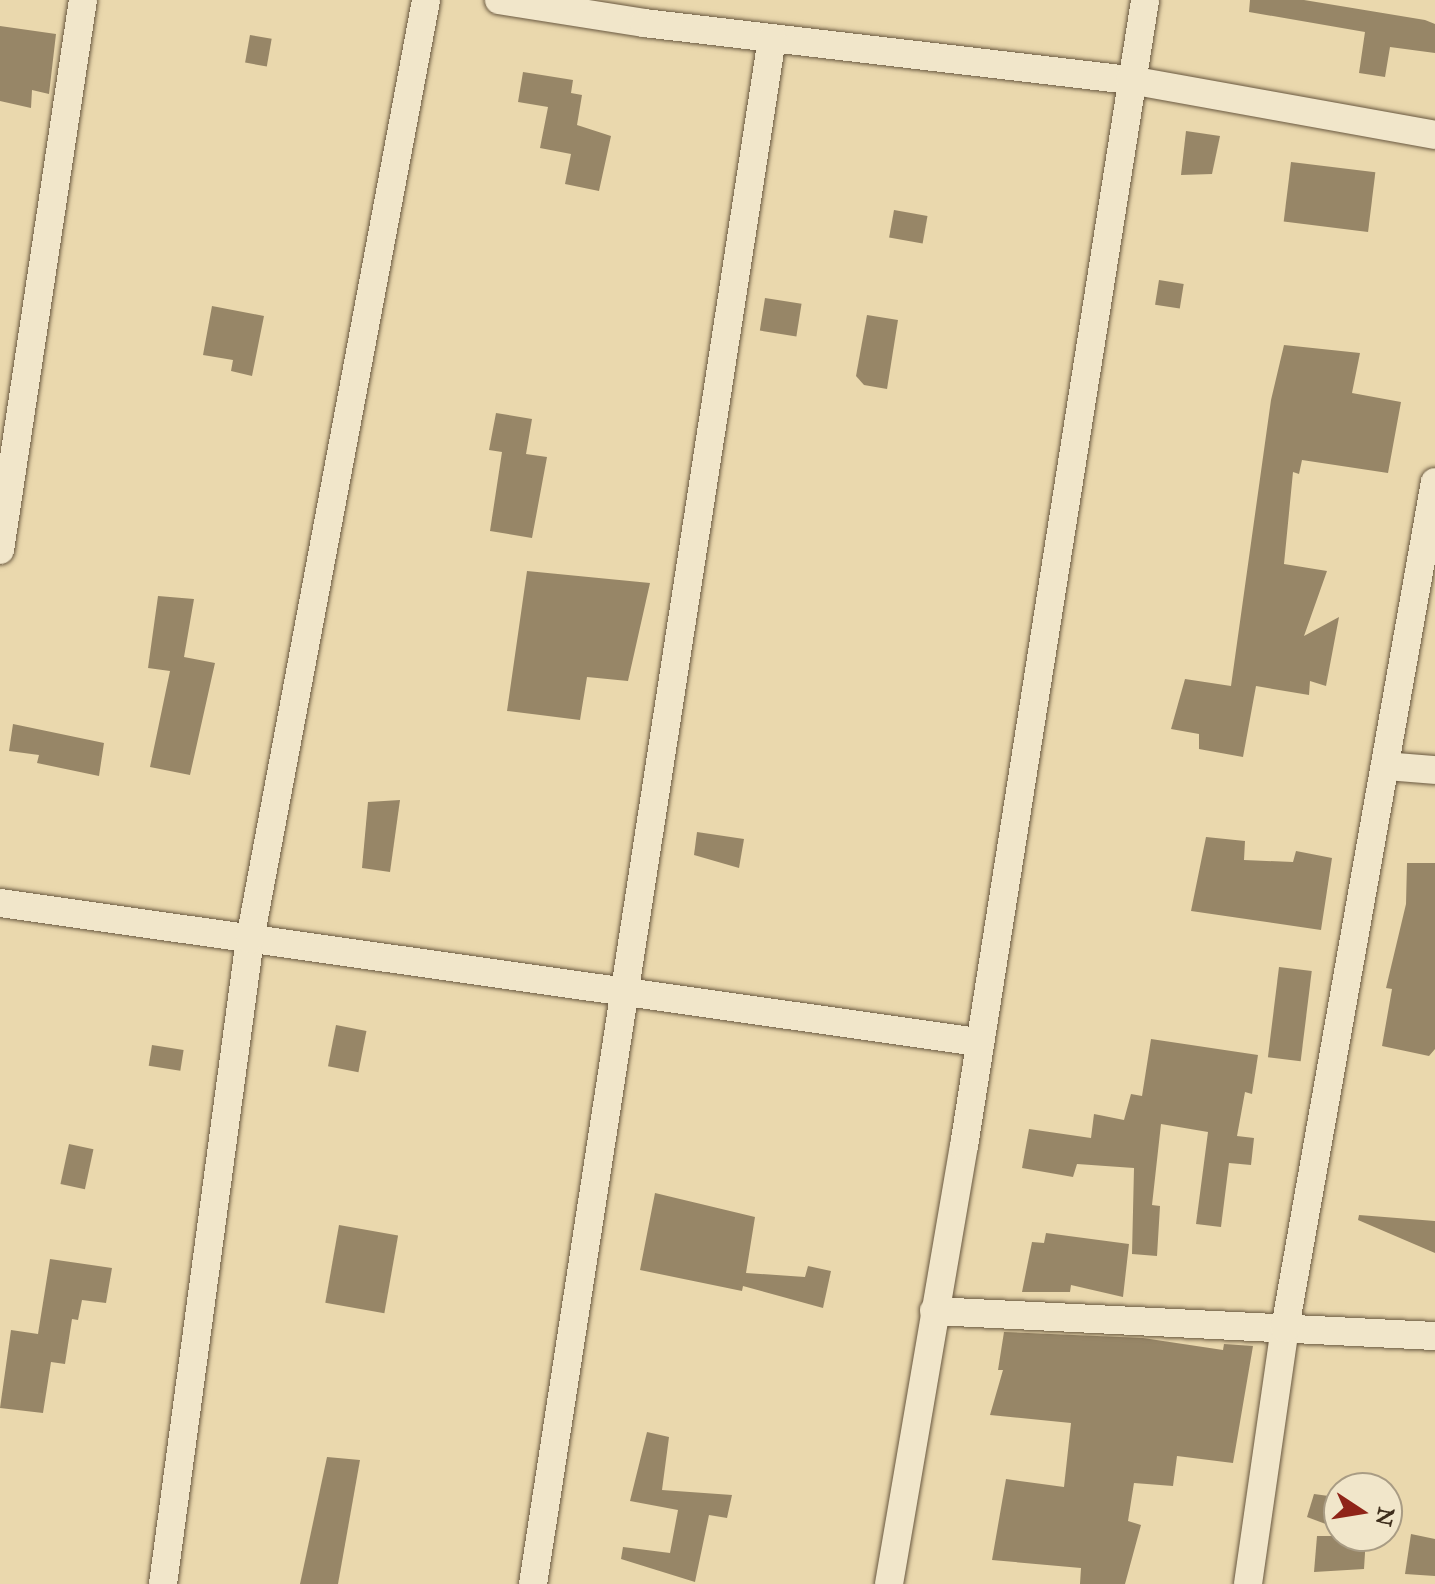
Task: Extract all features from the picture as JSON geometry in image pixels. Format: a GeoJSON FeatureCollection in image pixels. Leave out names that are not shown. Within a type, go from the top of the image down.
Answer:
{"type":"FeatureCollection","features":[{"type":"Feature","properties":{"kind":"street"},"geometry":{"type":"LineString","coordinates":[[0,550],[83,0]]}},
{"type":"Feature","properties":{"kind":"street"},"geometry":{"type":"LineString","coordinates":[[163,1584],[250,939],[426,0]]}},
{"type":"Feature","properties":{"kind":"street"},"geometry":{"type":"LineString","coordinates":[[499,0],[772,38],[1130,80],[1435,135]]}},
{"type":"Feature","properties":{"kind":"street"},"geometry":{"type":"LineString","coordinates":[[889,1584],[1145,0]]}},
{"type":"Feature","properties":{"kind":"street"},"geometry":{"type":"LineString","coordinates":[[533,1584],[621,991],[772,38]]}},
{"type":"Feature","properties":{"kind":"street"},"geometry":{"type":"LineString","coordinates":[[1248,1584],[1285,1328],[1435,482]]}},
{"type":"Feature","properties":{"kind":"street"},"geometry":{"type":"LineString","coordinates":[[1385,766],[1435,770]]}},
{"type":"Feature","properties":{"kind":"street"},"geometry":{"type":"LineString","coordinates":[[0,903],[978,1042]]}},
{"type":"Feature","properties":{"kind":"street"},"geometry":{"type":"LineString","coordinates":[[934,1311],[1435,1336]]}},
{"type":"Feature","properties":{"kind":"building"},"geometry":{"type":"Polygon","coordinates":[[[1250,0],[1304,0],[1425,20],[1435,24],[1435,53],[1390,47],[1385,77],[1359,73],[1365,32],[1249,12],[1250,0]]]}},
{"type":"Feature","properties":{"kind":"building"},"geometry":{"type":"Polygon","coordinates":[[[0,26],[56,34],[49,94],[32,90],[31,108],[0,101],[0,26]]]}},
{"type":"Feature","properties":{"kind":"building"},"geometry":{"type":"Polygon","coordinates":[[[250,35],[272,39],[267,66],[245,63],[250,35]]]}},
{"type":"Feature","properties":{"kind":"building"},"geometry":{"type":"Polygon","coordinates":[[[523,72],[573,80],[571,93],[582,95],[577,125],[611,136],[599,191],[565,184],[571,154],[540,148],[548,107],[518,102],[523,72]]]}},
{"type":"Feature","properties":{"kind":"building"},"geometry":{"type":"Polygon","coordinates":[[[1186,131],[1220,136],[1212,174],[1181,175],[1186,131]]]}},
{"type":"Feature","properties":{"kind":"building"},"geometry":{"type":"Polygon","coordinates":[[[1291,162],[1375,172],[1368,232],[1284,222],[1291,162]]]}},
{"type":"Feature","properties":{"kind":"building"},"geometry":{"type":"Polygon","coordinates":[[[894,210],[927,216],[923,243],[889,238],[894,210]]]}},
{"type":"Feature","properties":{"kind":"building"},"geometry":{"type":"Polygon","coordinates":[[[1159,280],[1184,284],[1180,309],[1155,305],[1159,280]]]}},
{"type":"Feature","properties":{"kind":"building"},"geometry":{"type":"Polygon","coordinates":[[[765,298],[802,304],[796,336],[760,331],[765,298]]]}},
{"type":"Feature","properties":{"kind":"building"},"geometry":{"type":"Polygon","coordinates":[[[212,306],[264,316],[252,376],[231,371],[233,360],[203,355],[212,306]]]}},
{"type":"Feature","properties":{"kind":"building"},"geometry":{"type":"Polygon","coordinates":[[[867,315],[898,320],[887,389],[864,385],[856,376],[867,315]]]}},
{"type":"Feature","properties":{"kind":"building"},"geometry":{"type":"Polygon","coordinates":[[[1284,345],[1360,353],[1352,393],[1401,402],[1388,473],[1302,460],[1299,474],[1293,472],[1284,564],[1327,571],[1304,636],[1339,617],[1326,686],[1310,681],[1309,695],[1256,686],[1243,757],[1199,749],[1199,734],[1171,729],[1185,679],[1231,686],[1271,400],[1284,345]]]}},
{"type":"Feature","properties":{"kind":"building"},"geometry":{"type":"Polygon","coordinates":[[[496,413],[532,419],[526,454],[547,457],[532,538],[490,531],[502,452],[489,450],[496,413]]]}},
{"type":"Feature","properties":{"kind":"building"},"geometry":{"type":"Polygon","coordinates":[[[527,571],[650,583],[628,681],[587,677],[580,720],[507,711],[527,571]]]}},
{"type":"Feature","properties":{"kind":"building"},"geometry":{"type":"Polygon","coordinates":[[[158,596],[194,599],[184,657],[215,663],[190,775],[150,767],[170,671],[148,668],[158,596]]]}},
{"type":"Feature","properties":{"kind":"building"},"geometry":{"type":"Polygon","coordinates":[[[13,724],[104,743],[99,776],[37,763],[39,755],[9,751],[13,724]]]}},
{"type":"Feature","properties":{"kind":"building"},"geometry":{"type":"Polygon","coordinates":[[[400,800],[390,872],[362,868],[368,802],[400,800]]]}},
{"type":"Feature","properties":{"kind":"building"},"geometry":{"type":"Polygon","coordinates":[[[697,832],[744,839],[739,868],[694,855],[697,832]]]}},
{"type":"Feature","properties":{"kind":"building"},"geometry":{"type":"Polygon","coordinates":[[[1206,837],[1245,841],[1244,860],[1293,862],[1296,851],[1332,858],[1321,930],[1191,911],[1206,837]]]}},
{"type":"Feature","properties":{"kind":"building"},"geometry":{"type":"Polygon","coordinates":[[[1407,863],[1435,863],[1435,1049],[1429,1056],[1382,1046],[1392,989],[1386,988],[1406,904],[1407,863]]]}},
{"type":"Feature","properties":{"kind":"building"},"geometry":{"type":"Polygon","coordinates":[[[1279,967],[1312,971],[1301,1061],[1268,1057],[1279,967]]]}},
{"type":"Feature","properties":{"kind":"building"},"geometry":{"type":"Polygon","coordinates":[[[336,1025],[366,1031],[358,1072],[328,1066],[336,1025]]]}},
{"type":"Feature","properties":{"kind":"building"},"geometry":{"type":"Polygon","coordinates":[[[1151,1039],[1258,1055],[1252,1094],[1245,1092],[1237,1136],[1254,1138],[1251,1165],[1229,1163],[1221,1227],[1196,1224],[1208,1132],[1161,1124],[1152,1205],[1160,1206],[1157,1256],[1132,1254],[1134,1168],[1077,1164],[1073,1177],[1022,1168],[1029,1129],[1091,1138],[1094,1114],[1124,1120],[1131,1094],[1142,1096],[1151,1039]]]}},
{"type":"Feature","properties":{"kind":"building"},"geometry":{"type":"Polygon","coordinates":[[[152,1045],[184,1050],[180,1071],[149,1066],[152,1045]]]}},
{"type":"Feature","properties":{"kind":"building"},"geometry":{"type":"Polygon","coordinates":[[[69,1144],[93,1149],[85,1189],[60,1184],[69,1144]]]}},
{"type":"Feature","properties":{"kind":"building"},"geometry":{"type":"Polygon","coordinates":[[[655,1193],[755,1217],[746,1273],[805,1277],[808,1266],[831,1271],[823,1308],[743,1286],[742,1291],[640,1270],[655,1193]]]}},
{"type":"Feature","properties":{"kind":"building"},"geometry":{"type":"Polygon","coordinates":[[[1359,1215],[1435,1221],[1435,1253],[1358,1220],[1359,1215]]]}},
{"type":"Feature","properties":{"kind":"building"},"geometry":{"type":"Polygon","coordinates":[[[339,1225],[398,1235],[384,1313],[325,1303],[339,1225]]]}},
{"type":"Feature","properties":{"kind":"building"},"geometry":{"type":"Polygon","coordinates":[[[1046,1233],[1129,1244],[1123,1297],[1071,1285],[1070,1292],[1022,1292],[1032,1242],[1044,1243],[1046,1233]]]}},
{"type":"Feature","properties":{"kind":"building"},"geometry":{"type":"Polygon","coordinates":[[[50,1259],[112,1268],[106,1303],[82,1300],[78,1320],[72,1319],[65,1364],[51,1362],[43,1413],[0,1408],[11,1330],[38,1334],[50,1259]]]}},
{"type":"Feature","properties":{"kind":"building"},"geometry":{"type":"Polygon","coordinates":[[[1004,1332],[1143,1338],[1223,1350],[1224,1344],[1253,1346],[1233,1463],[1177,1456],[1173,1486],[1134,1483],[1128,1521],[1141,1525],[1125,1584],[1080,1584],[1081,1568],[992,1560],[1006,1479],[1064,1487],[1071,1423],[990,1415],[1003,1370],[998,1370],[1004,1332]]]}},
{"type":"Feature","properties":{"kind":"building"},"geometry":{"type":"Polygon","coordinates":[[[647,1432],[669,1437],[662,1490],[732,1495],[727,1518],[709,1515],[695,1582],[621,1559],[623,1547],[670,1553],[678,1510],[630,1501],[647,1432]]]}},
{"type":"Feature","properties":{"kind":"building"},"geometry":{"type":"Polygon","coordinates":[[[327,1457],[360,1460],[338,1584],[300,1584],[327,1457]]]}},
{"type":"Feature","properties":{"kind":"building"},"geometry":{"type":"Polygon","coordinates":[[[1314,1494],[1323,1495],[1323,1523],[1307,1517],[1314,1494]]]}},
{"type":"Feature","properties":{"kind":"building"},"geometry":{"type":"Polygon","coordinates":[[[1411,1534],[1435,1539],[1435,1576],[1405,1574],[1411,1534]]]}},
{"type":"Feature","properties":{"kind":"building"},"geometry":{"type":"Polygon","coordinates":[[[1317,1536],[1323,1536],[1323,1552],[1365,1552],[1364,1569],[1314,1572],[1317,1536]]]}}]}
